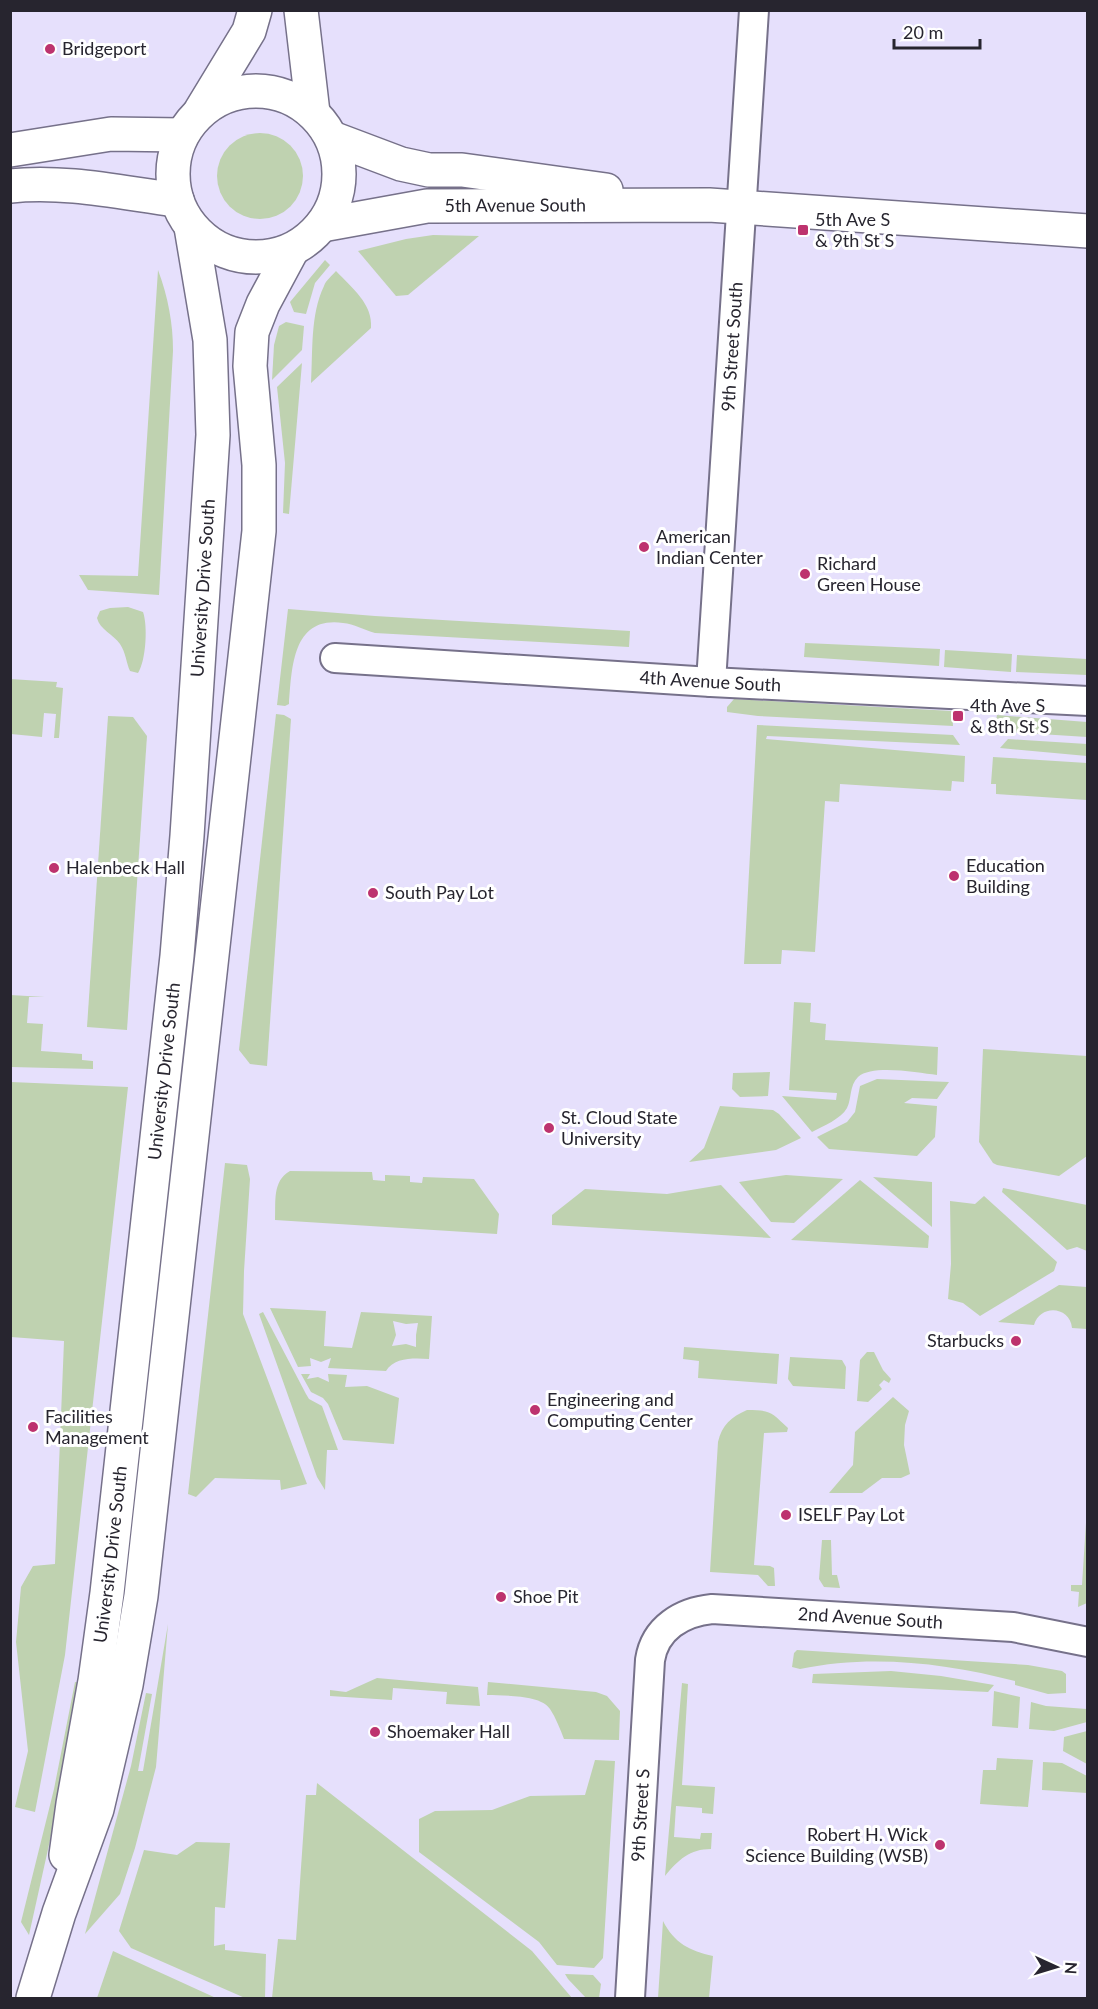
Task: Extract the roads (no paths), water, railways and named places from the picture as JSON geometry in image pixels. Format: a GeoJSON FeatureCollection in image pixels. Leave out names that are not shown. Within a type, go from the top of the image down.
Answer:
{"type":"FeatureCollection","features":[{"type":"Feature","properties":{"kind":"street"},"geometry":{"type":"LineString","coordinates":[[255,10],[249,31],[174,156],[172,178],[184,214],[212,245],[238,256],[265,258],[292,250],[308,240],[322,225],[334,206],[339,183],[339,160],[323,126],[301,10]]}},
{"type":"Feature","properties":{"kind":"street","name":"9th Street South"},"geometry":{"type":"LineString","coordinates":[[711,682],[754,10]]}},
{"type":"Feature","properties":{"kind":"street"},"geometry":{"type":"LineString","coordinates":[[10,150],[192,123],[222,97],[246,90],[270,91],[293,99],[323,126]]}},
{"type":"Feature","properties":{"kind":"street","name":"5th Avenue South"},"geometry":{"type":"LineString","coordinates":[[323,126],[401,164],[429,170],[462,170],[709,205]]}},
{"type":"Feature","properties":{"kind":"street"},"geometry":{"type":"LineString","coordinates":[[10,186],[59,185],[184,214]]}},
{"type":"Feature","properties":{"kind":"street","name":"5th Avenue South"},"geometry":{"type":"LineString","coordinates":[[322,225],[428,206],[709,205],[1088,231]]}},
{"type":"Feature","properties":{"kind":"street","name":"University Drive South"},"geometry":{"type":"LineString","coordinates":[[59,1913],[72,1804],[95,1681],[107,1593],[177,956],[186,847],[213,435],[210,340],[184,214]]}},
{"type":"Feature","properties":{"kind":"street","name":"University Drive South"},"geometry":{"type":"LineString","coordinates":[[36,1988],[59,1913],[97,1809],[126,1684],[141,1596],[259,531],[259,465],[250,366],[252,333],[263,304],[292,250]]}},
{"type":"Feature","properties":{"kind":"street","name":"4th Avenue South"},"geometry":{"type":"LineString","coordinates":[[335,658],[711,682],[1088,701]]}},
{"type":"Feature","properties":{"kind":"street","name":"2nd Avenue South"},"geometry":{"type":"LineString","coordinates":[[660,1636],[668,1625],[680,1617],[696,1611],[712,1609],[1013,1627],[1088,1642]]}},
{"type":"Feature","properties":{"kind":"street","name":"9th Street S"},"geometry":{"type":"LineString","coordinates":[[630,1998],[650,1660],[651,1650],[660,1636]]}},
{"type":"Feature","properties":{"kind":"place","name":"Bridgeport"},"geometry":{"type":"Point","coordinates":[50,49]}},
{"type":"Feature","properties":{"kind":"place","name":"5th Ave S & 9th St S"},"geometry":{"type":"Point","coordinates":[803,230]}},
{"type":"Feature","properties":{"kind":"place","name":"American Indian Center"},"geometry":{"type":"Point","coordinates":[644,547]}},
{"type":"Feature","properties":{"kind":"place","name":"Richard Green House"},"geometry":{"type":"Point","coordinates":[805,574]}},
{"type":"Feature","properties":{"kind":"place","name":"4th Ave S & 8th St S"},"geometry":{"type":"Point","coordinates":[958,716]}},
{"type":"Feature","properties":{"kind":"place","name":"Halenbeck Hall"},"geometry":{"type":"Point","coordinates":[54,868]}},
{"type":"Feature","properties":{"kind":"place","name":"Education Building"},"geometry":{"type":"Point","coordinates":[954,876]}},
{"type":"Feature","properties":{"kind":"place","name":"South Pay Lot"},"geometry":{"type":"Point","coordinates":[373,893]}},
{"type":"Feature","properties":{"kind":"place","name":"St. Cloud State University"},"geometry":{"type":"Point","coordinates":[549,1128]}},
{"type":"Feature","properties":{"kind":"place","name":"Starbucks"},"geometry":{"type":"Point","coordinates":[1016,1341]}},
{"type":"Feature","properties":{"kind":"place","name":"Engineering and Computing Center"},"geometry":{"type":"Point","coordinates":[535,1410]}},
{"type":"Feature","properties":{"kind":"place","name":"Facilities Management"},"geometry":{"type":"Point","coordinates":[33,1427]}},
{"type":"Feature","properties":{"kind":"place","name":"ISELF Pay Lot"},"geometry":{"type":"Point","coordinates":[786,1515]}},
{"type":"Feature","properties":{"kind":"place","name":"Shoe Pit"},"geometry":{"type":"Point","coordinates":[501,1597]}},
{"type":"Feature","properties":{"kind":"place","name":"Shoemaker Hall"},"geometry":{"type":"Point","coordinates":[375,1732]}},
{"type":"Feature","properties":{"kind":"place","name":"Robert H. Wick Science Building (WSB)"},"geometry":{"type":"Point","coordinates":[940,1845]}}]}
